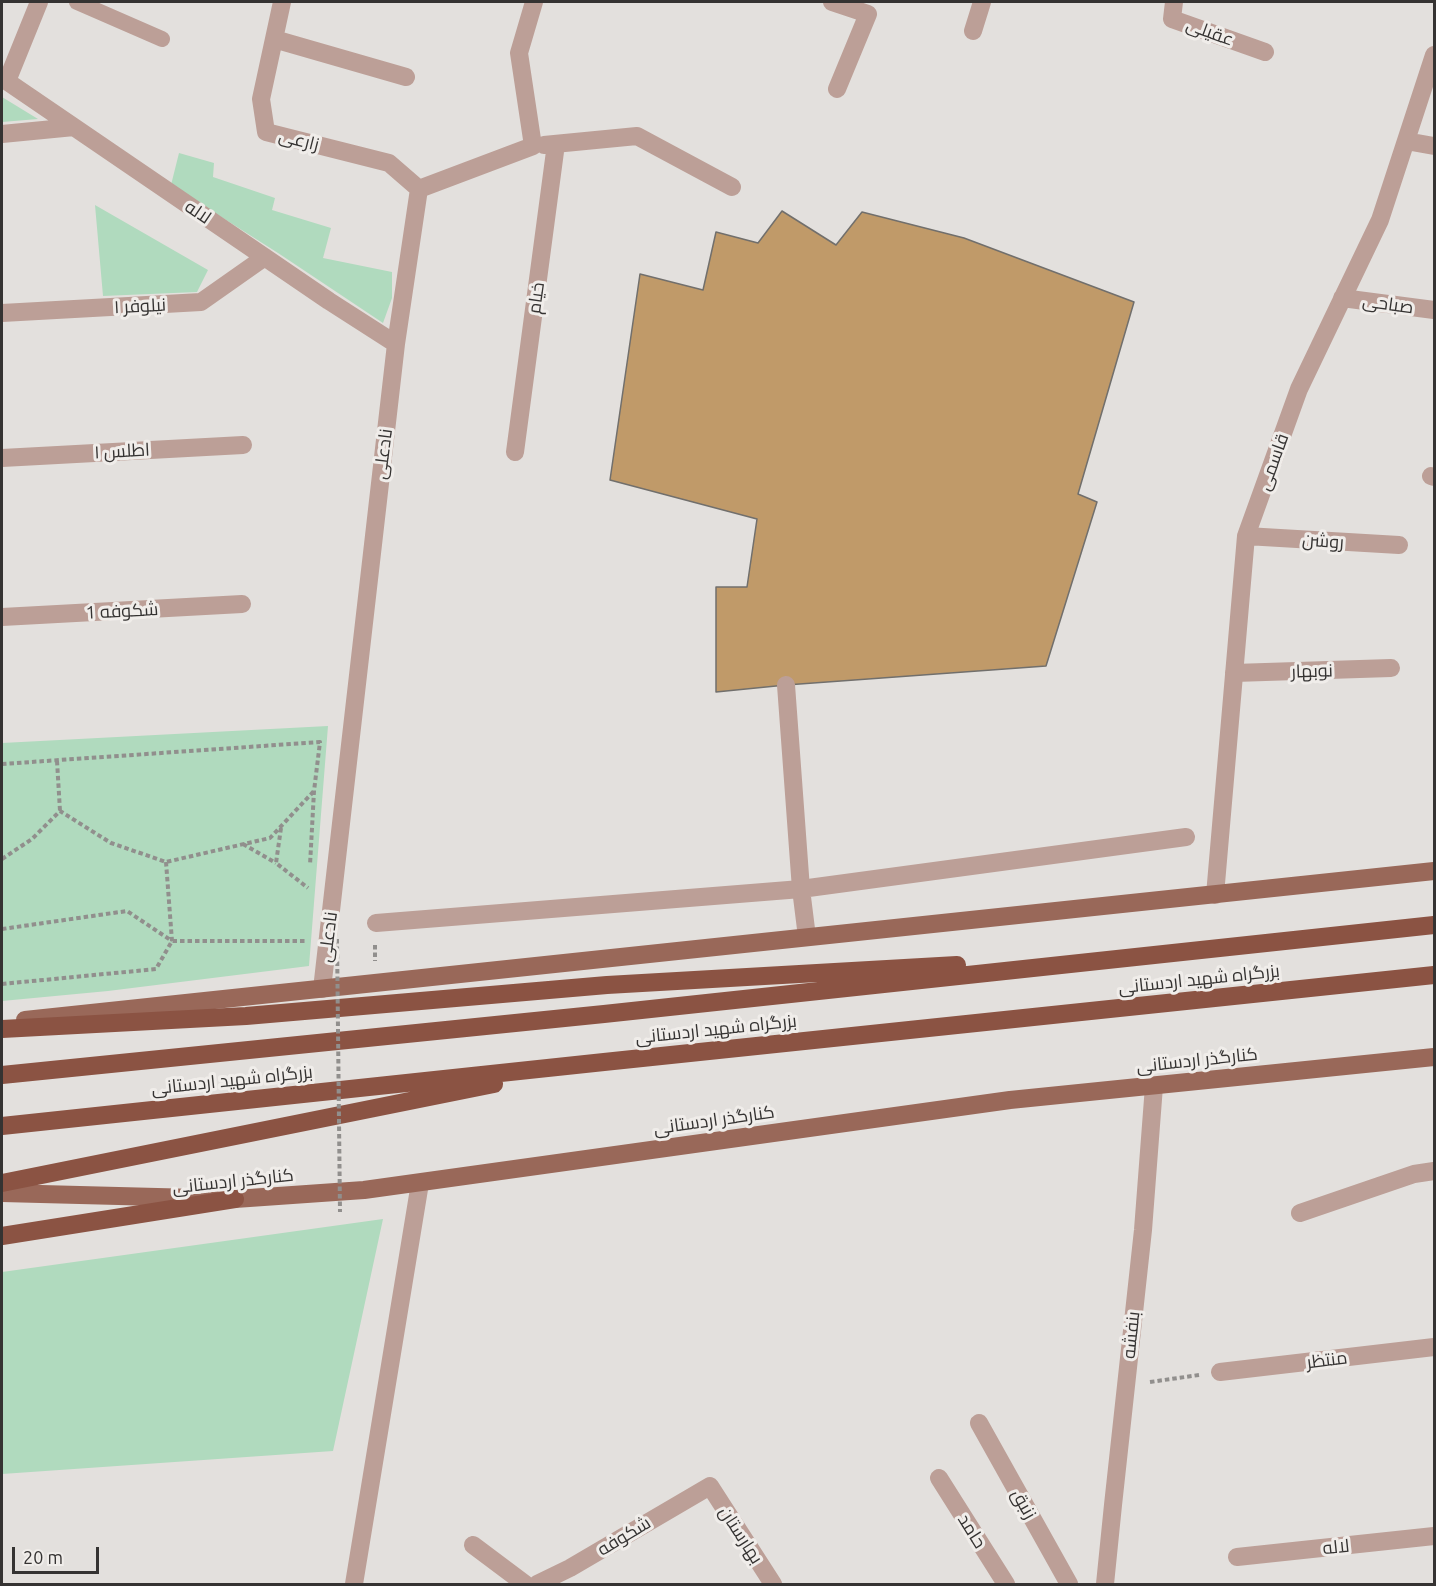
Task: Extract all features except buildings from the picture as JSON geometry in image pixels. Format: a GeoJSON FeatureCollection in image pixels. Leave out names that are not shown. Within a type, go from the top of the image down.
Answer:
{"type":"FeatureCollection","features":[{"type":"Feature","properties":{"kind":"highway","name":"بزرگراه شهید اردستانی"},"geometry":{"type":"LineString","coordinates":[[2,1075],[604,1014],[1434,925]]}},
{"type":"Feature","properties":{"kind":"highway"},"geometry":{"type":"LineString","coordinates":[[2,1029],[246,1016],[607,985],[1186,952]]}},
{"type":"Feature","properties":{"kind":"highway","name":"بزرگراه شهید اردستانی"},"geometry":{"type":"LineString","coordinates":[[2,1126],[1434,975]]}},
{"type":"Feature","properties":{"kind":"highway"},"geometry":{"type":"LineString","coordinates":[[2,1183],[604,1062]]}},
{"type":"Feature","properties":{"kind":"highway","name":"کنارگذر اردستانی"},"geometry":{"type":"LineString","coordinates":[[2,1236],[235,1199]]}},
{"type":"Feature","properties":{"kind":"main road"},"geometry":{"type":"LineString","coordinates":[[2,1023],[1434,871]]}},
{"type":"Feature","properties":{"kind":"main road","name":"کنارگذر اردستانی"},"geometry":{"type":"LineString","coordinates":[[235,1199],[364,1190],[420,1183],[1010,1100],[1434,1057]]}},
{"type":"Feature","properties":{"kind":"main road"},"geometry":{"type":"LineString","coordinates":[[2,1193],[235,1199]]}},
{"type":"Feature","properties":{"kind":"street"},"geometry":{"type":"LineString","coordinates":[[4,80],[39,2]]}},
{"type":"Feature","properties":{"kind":"street","name":"زارعی"},"geometry":{"type":"LineString","coordinates":[[282,2],[261,99],[266,132],[389,163],[419,189]]}},
{"type":"Feature","properties":{"kind":"street"},"geometry":{"type":"LineString","coordinates":[[533,146],[519,53],[534,2]]}},
{"type":"Feature","properties":{"kind":"street"},"geometry":{"type":"LineString","coordinates":[[832,2],[868,14],[837,89]]}},
{"type":"Feature","properties":{"kind":"street"},"geometry":{"type":"LineString","coordinates":[[973,31],[982,2]]}},
{"type":"Feature","properties":{"kind":"street","name":"عقیلی"},"geometry":{"type":"LineString","coordinates":[[1174,2],[1172,19],[1265,52]]}},
{"type":"Feature","properties":{"kind":"street"},"geometry":{"type":"LineString","coordinates":[[274,39],[406,77]]}},
{"type":"Feature","properties":{"kind":"street","name":"قاسمی"},"geometry":{"type":"LineString","coordinates":[[1215,895],[1246,536],[1299,389],[1380,219],[1434,55]]}},
{"type":"Feature","properties":{"kind":"street","name":"لاله"},"geometry":{"type":"LineString","coordinates":[[4,80],[396,344]]}},
{"type":"Feature","properties":{"kind":"street"},"geometry":{"type":"LineString","coordinates":[[2,134],[74,127]]}},
{"type":"Feature","properties":{"kind":"street"},"geometry":{"type":"LineString","coordinates":[[419,189],[533,146],[637,136],[732,187]]}},
{"type":"Feature","properties":{"kind":"street"},"geometry":{"type":"LineString","coordinates":[[1406,141],[1434,146]]}},
{"type":"Feature","properties":{"kind":"street","name":"خیام"},"geometry":{"type":"LineString","coordinates":[[515,452],[556,144]]}},
{"type":"Feature","properties":{"kind":"street","name":"نادعلی"},"geometry":{"type":"LineString","coordinates":[[322,988],[396,344],[419,189]]}},
{"type":"Feature","properties":{"kind":"street","name":"نیلوفر ۱"},"geometry":{"type":"LineString","coordinates":[[2,314],[201,302],[265,257]]}},
{"type":"Feature","properties":{"kind":"street","name":"صباحی"},"geometry":{"type":"LineString","coordinates":[[1342,298],[1434,310]]}},
{"type":"Feature","properties":{"kind":"street","name":"اطلس ۱"},"geometry":{"type":"LineString","coordinates":[[2,458],[243,445]]}},
{"type":"Feature","properties":{"kind":"street","name":"روشن"},"geometry":{"type":"LineString","coordinates":[[1246,536],[1399,545]]}},
{"type":"Feature","properties":{"kind":"street","name":"شکوفه 1"},"geometry":{"type":"LineString","coordinates":[[2,617],[242,604]]}},
{"type":"Feature","properties":{"kind":"street","name":"نوبهار"},"geometry":{"type":"LineString","coordinates":[[1234,673],[1391,669]]}},
{"type":"Feature","properties":{"kind":"street"},"geometry":{"type":"LineString","coordinates":[[786,685],[801,889],[807,938]]}},
{"type":"Feature","properties":{"kind":"street"},"geometry":{"type":"LineString","coordinates":[[376,923],[801,889],[1186,837]]}},
{"type":"Feature","properties":{"kind":"street","name":"بنفشه"},"geometry":{"type":"LineString","coordinates":[[1105,1584],[1143,1230],[1154,1086]]}},
{"type":"Feature","properties":{"kind":"street"},"geometry":{"type":"LineString","coordinates":[[1300,1213],[1414,1174],[1434,1171]]}},
{"type":"Feature","properties":{"kind":"street"},"geometry":{"type":"LineString","coordinates":[[354,1584],[420,1183]]}},
{"type":"Feature","properties":{"kind":"street","name":"منتظر"},"geometry":{"type":"LineString","coordinates":[[1220,1372],[1434,1347]]}},
{"type":"Feature","properties":{"kind":"street","name":"زنبق"},"geometry":{"type":"LineString","coordinates":[[979,1423],[1069,1584]]}},
{"type":"Feature","properties":{"kind":"street","name":"حامد"},"geometry":{"type":"LineString","coordinates":[[939,1478],[1006,1584]]}},
{"type":"Feature","properties":{"kind":"street","name":"شکوفه"},"geometry":{"type":"LineString","coordinates":[[537,1584],[570,1568],[710,1486]]}},
{"type":"Feature","properties":{"kind":"street","name":"بهارستان"},"geometry":{"type":"LineString","coordinates":[[710,1486],[773,1584]]}},
{"type":"Feature","properties":{"kind":"street","name":"لاله"},"geometry":{"type":"LineString","coordinates":[[1237,1557],[1434,1536]]}},
{"type":"Feature","properties":{"kind":"street"},"geometry":{"type":"LineString","coordinates":[[473,1545],[525,1584]]}},
{"type":"Feature","properties":{"kind":"lane"},"geometry":{"type":"LineString","coordinates":[[77,2],[162,39]]}},
{"type":"Feature","properties":{"kind":"path"},"geometry":{"type":"LineString","coordinates":[[2,764],[320,742],[314,791],[310,867]]}},
{"type":"Feature","properties":{"kind":"path"},"geometry":{"type":"LineString","coordinates":[[2,859],[33,839],[60,810],[57,761]]}},
{"type":"Feature","properties":{"kind":"path"},"geometry":{"type":"LineString","coordinates":[[60,810],[111,843],[166,862],[270,838],[314,791],[345,790]]}},
{"type":"Feature","properties":{"kind":"path"},"geometry":{"type":"LineString","coordinates":[[276,863],[281,826]]}},
{"type":"Feature","properties":{"kind":"path"},"geometry":{"type":"LineString","coordinates":[[243,844],[276,863],[308,888],[309,878]]}},
{"type":"Feature","properties":{"kind":"path"},"geometry":{"type":"LineString","coordinates":[[2,984],[156,969],[172,941],[166,862]]}},
{"type":"Feature","properties":{"kind":"path"},"geometry":{"type":"LineString","coordinates":[[2,929],[128,911],[172,941],[306,941],[306,931]]}},
{"type":"Feature","properties":{"kind":"path"},"geometry":{"type":"LineString","coordinates":[[340,1212],[337,939],[347,940]]}},
{"type":"Feature","properties":{"kind":"path"},"geometry":{"type":"LineString","coordinates":[[366,943],[375,944],[375,983]]}},
{"type":"Feature","properties":{"kind":"path"},"geometry":{"type":"LineString","coordinates":[[1126,1386],[1220,1372]]}},
{"type":"Feature","properties":{"kind":"green space"},"geometry":{"type":"Polygon","coordinates":[[[2,97],[38,119],[2,122],[2,97]]]}},
{"type":"Feature","properties":{"kind":"green space"},"geometry":{"type":"Polygon","coordinates":[[[179,153],[214,163],[213,177],[275,198],[272,210],[331,228],[323,258],[392,272],[392,298],[383,323],[171,185],[179,153]]]}},
{"type":"Feature","properties":{"kind":"green space"},"geometry":{"type":"Polygon","coordinates":[[[95,205],[208,270],[197,292],[103,296],[95,205]]]}},
{"type":"Feature","properties":{"kind":"green space"},"geometry":{"type":"Polygon","coordinates":[[[328,726],[309,966],[108,991],[2,1001],[2,743],[328,726]]]}},
{"type":"Feature","properties":{"kind":"green space"},"geometry":{"type":"Polygon","coordinates":[[[383,1219],[333,1451],[2,1474],[2,1272],[383,1219]]]}}]}
